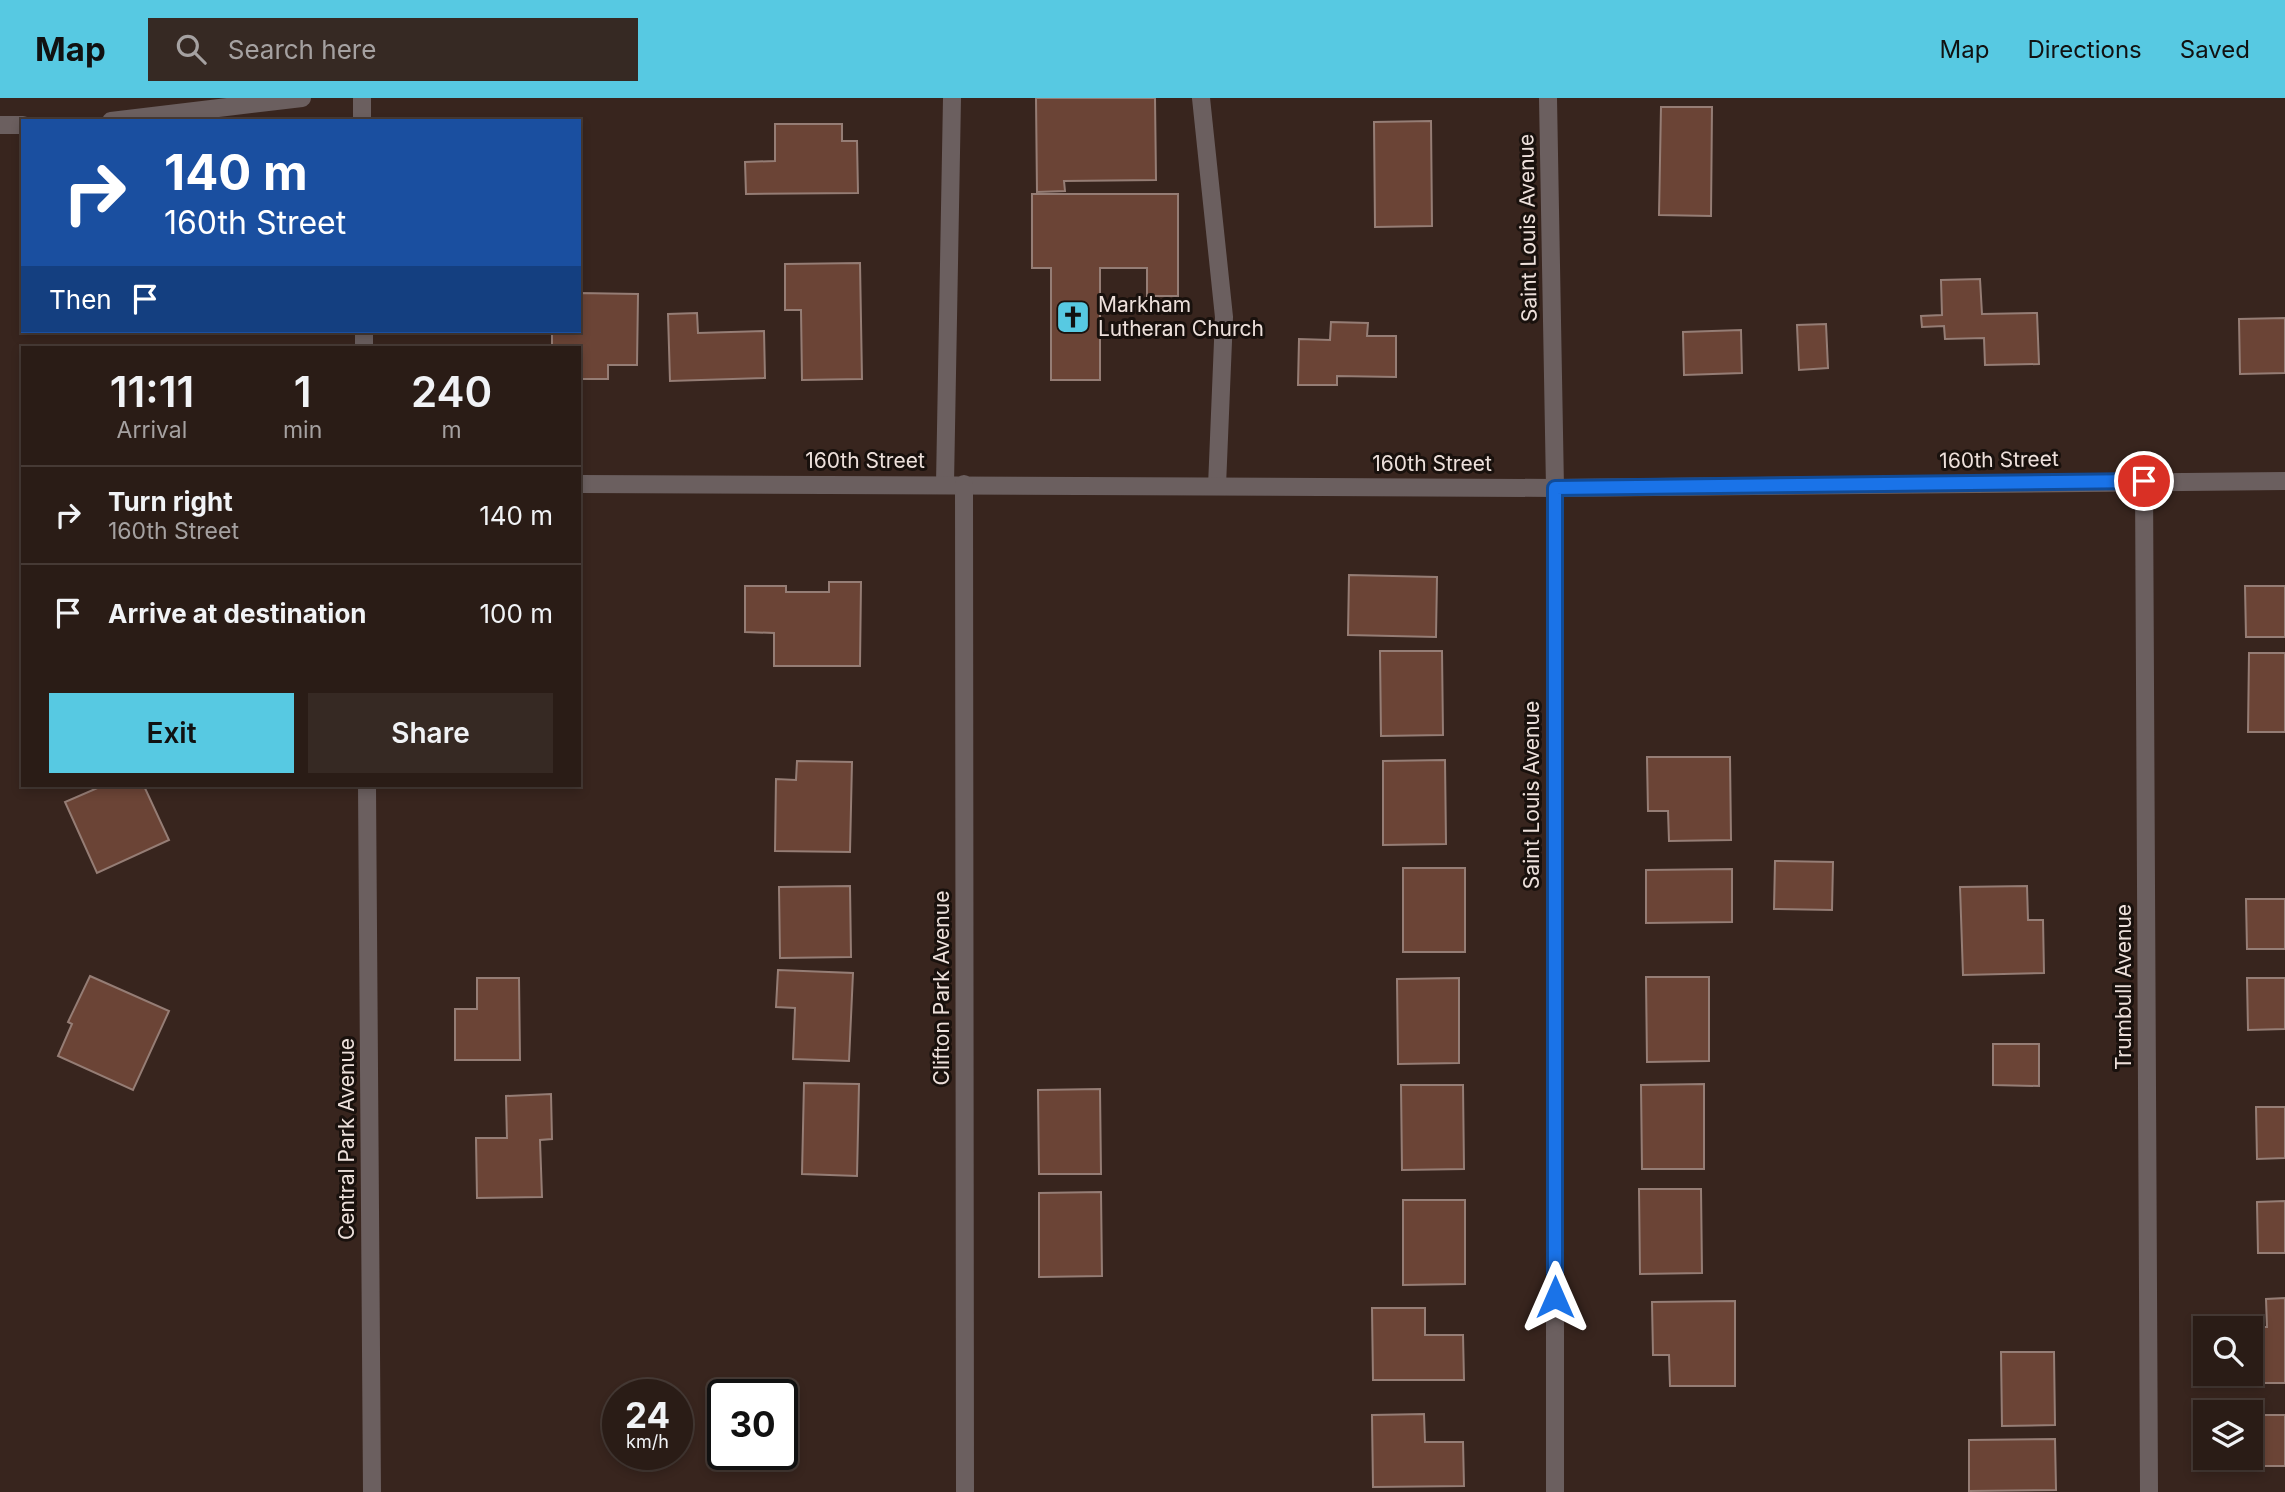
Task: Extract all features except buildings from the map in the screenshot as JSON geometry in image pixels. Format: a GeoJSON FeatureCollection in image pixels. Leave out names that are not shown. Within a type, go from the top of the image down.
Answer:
{"type":"FeatureCollection","features":[{"type":"Feature","properties":{"kind":"street"},"geometry":{"type":"LineString","coordinates":[[128,119],[302,98]]}},
{"type":"Feature","properties":{"kind":"street"},"geometry":{"type":"LineString","coordinates":[[362,98],[362,119]]}},
{"type":"Feature","properties":{"kind":"street"},"geometry":{"type":"LineString","coordinates":[[946,484],[952,98]]}},
{"type":"Feature","properties":{"kind":"street"},"geometry":{"type":"LineString","coordinates":[[1201,98],[1224,317],[1217,486]]}},
{"type":"Feature","properties":{"kind":"street","name":"Saint Louis Avenue"},"geometry":{"type":"LineString","coordinates":[[1548,98],[1555,488],[1555,1492]]}},
{"type":"Feature","properties":{"kind":"street"},"geometry":{"type":"LineString","coordinates":[[0,125],[21,125]]}},
{"type":"Feature","properties":{"kind":"street","name":"Trumbull Avenue"},"geometry":{"type":"LineString","coordinates":[[2144,481],[2149,1492]]}},
{"type":"Feature","properties":{"kind":"street","name":"160th Street"},"geometry":{"type":"LineString","coordinates":[[581,484],[1555,488],[2285,481]]}},
{"type":"Feature","properties":{"kind":"street","name":"Clifton Park Avenue"},"geometry":{"type":"LineString","coordinates":[[964,484],[965,1492]]}},
{"type":"Feature","properties":{"kind":"street","name":"Central Park Avenue"},"geometry":{"type":"LineString","coordinates":[[367,787],[372,1492]]}},
{"type":"Feature","properties":{"kind":"place","name":"Markham Lutheran Church"},"geometry":{"type":"Point","coordinates":[1073,317]}},
{"type":"Feature","properties":{"kind":"route"},"geometry":{"type":"LineString","coordinates":[[1555,1297],[1555,488],[2144,481]]}}]}
